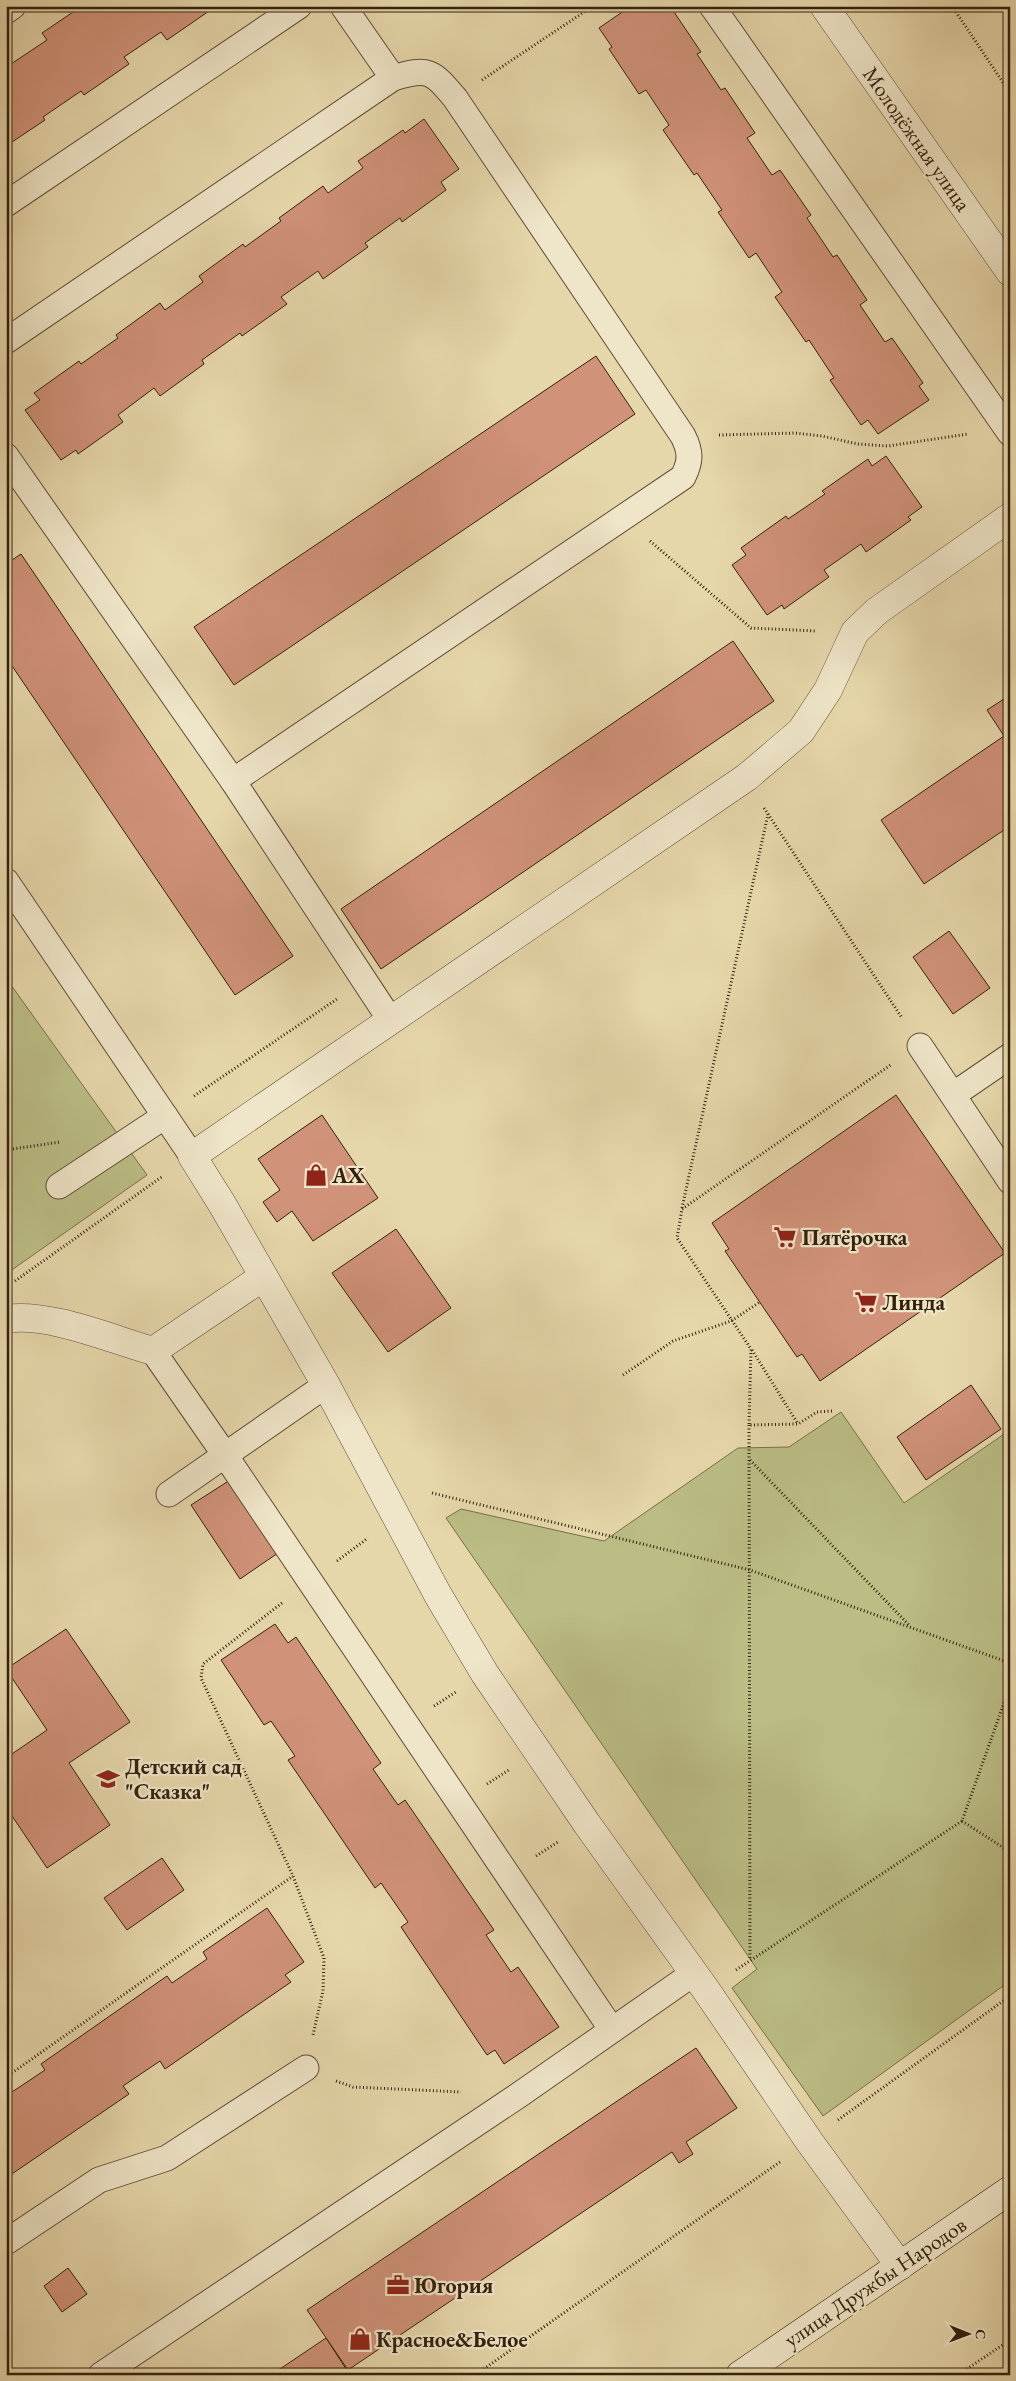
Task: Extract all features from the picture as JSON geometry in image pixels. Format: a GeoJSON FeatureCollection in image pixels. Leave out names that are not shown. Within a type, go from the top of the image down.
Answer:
{"type":"FeatureCollection","features":[{"type":"Feature","properties":{"kind":"street","name":"Молодёжная улица"},"geometry":{"type":"LineString","coordinates":[[824,6],[1010,272]]}},
{"type":"Feature","properties":{"kind":"street"},"geometry":{"type":"LineString","coordinates":[[900,2266],[809,2142],[694,1973],[587,1824],[485,1674],[438,1595],[326,1385],[192,1156],[746,777],[801,731],[828,690],[854,632],[877,611],[1010,517]]}},
{"type":"Feature","properties":{"kind":"street"},"geometry":{"type":"LineString","coordinates":[[6,1319],[20,1316],[46,1320],[152,1351],[263,1277]]}},
{"type":"Feature","properties":{"kind":"street","name":"улица Дружбы Народов"},"geometry":{"type":"LineString","coordinates":[[740,2375],[1010,2190]]}},
{"type":"Feature","properties":{"kind":"lane"},"geometry":{"type":"LineString","coordinates":[[6,11],[13,6]]}},
{"type":"Feature","properties":{"kind":"lane"},"geometry":{"type":"LineString","coordinates":[[6,204],[299,6]]}},
{"type":"Feature","properties":{"kind":"lane"},"geometry":{"type":"LineString","coordinates":[[343,6],[393,78]]}},
{"type":"Feature","properties":{"kind":"lane"},"geometry":{"type":"LineString","coordinates":[[712,6],[1006,428]]}},
{"type":"Feature","properties":{"kind":"lane"},"geometry":{"type":"LineString","coordinates":[[6,341],[393,78],[416,71],[436,77],[455,98],[683,436],[690,450],[690,464],[683,477],[233,781]]}},
{"type":"Feature","properties":{"kind":"lane"},"geometry":{"type":"LineString","coordinates":[[6,456],[233,781],[391,1021]]}},
{"type":"Feature","properties":{"kind":"lane"},"geometry":{"type":"LineString","coordinates":[[6,881],[192,1156]]}},
{"type":"Feature","properties":{"kind":"lane"},"geometry":{"type":"LineString","coordinates":[[920,1046],[1010,1181]]}},
{"type":"Feature","properties":{"kind":"lane"},"geometry":{"type":"LineString","coordinates":[[953,1095],[1010,1056]]}},
{"type":"Feature","properties":{"kind":"lane"},"geometry":{"type":"LineString","coordinates":[[59,1186],[165,1116]]}},
{"type":"Feature","properties":{"kind":"lane"},"geometry":{"type":"LineString","coordinates":[[152,1351],[225,1455],[612,2030]]}},
{"type":"Feature","properties":{"kind":"lane"},"geometry":{"type":"LineString","coordinates":[[169,1494],[326,1385]]}},
{"type":"Feature","properties":{"kind":"lane"},"geometry":{"type":"LineString","coordinates":[[101,2375],[519,2095],[694,1973]]}},
{"type":"Feature","properties":{"kind":"lane"},"geometry":{"type":"LineString","coordinates":[[6,2242],[99,2180],[167,2158],[306,2068]]}},
{"type":"Feature","properties":{"kind":"path"},"geometry":{"type":"LineString","coordinates":[[455,98],[594,6]]}},
{"type":"Feature","properties":{"kind":"path"},"geometry":{"type":"LineString","coordinates":[[952,6],[1010,93]]}},
{"type":"Feature","properties":{"kind":"path"},"geometry":{"type":"LineString","coordinates":[[683,436],[795,433],[822,436],[858,444],[888,446],[1006,428]]}},
{"type":"Feature","properties":{"kind":"path"},"geometry":{"type":"LineString","coordinates":[[624,518],[751,628],[854,632]]}},
{"type":"Feature","properties":{"kind":"path"},"geometry":{"type":"LineString","coordinates":[[682,1209],[920,1046],[768,814],[746,777]]}},
{"type":"Feature","properties":{"kind":"path"},"geometry":{"type":"LineString","coordinates":[[768,814],[677,1238],[731,1321],[752,1349],[798,1424]]}},
{"type":"Feature","properties":{"kind":"path"},"geometry":{"type":"LineString","coordinates":[[165,1116],[364,980]]}},
{"type":"Feature","properties":{"kind":"path"},"geometry":{"type":"LineString","coordinates":[[14,1282],[192,1156]]}},
{"type":"Feature","properties":{"kind":"path"},"geometry":{"type":"LineString","coordinates":[[623,1375],[673,1341],[731,1321],[760,1302]]}},
{"type":"Feature","properties":{"kind":"path"},"geometry":{"type":"LineString","coordinates":[[752,1349],[750,1425],[750,1960],[962,1821],[1010,1686]]}},
{"type":"Feature","properties":{"kind":"path"},"geometry":{"type":"LineString","coordinates":[[750,1425],[798,1424],[817,1412],[832,1411]]}},
{"type":"Feature","properties":{"kind":"path"},"geometry":{"type":"LineString","coordinates":[[750,1460],[910,1626]]}},
{"type":"Feature","properties":{"kind":"path"},"geometry":{"type":"LineString","coordinates":[[432,1492],[750,1570],[1010,1662]]}},
{"type":"Feature","properties":{"kind":"path"},"geometry":{"type":"LineString","coordinates":[[397,1517],[310,1581],[203,1664],[201,1678],[293,1876],[324,1958],[323,1992],[306,2068],[353,2088],[519,2095]]}},
{"type":"Feature","properties":{"kind":"path"},"geometry":{"type":"LineString","coordinates":[[406,1724],[485,1674]]}},
{"type":"Feature","properties":{"kind":"path"},"geometry":{"type":"LineString","coordinates":[[459,1802],[538,1752]]}},
{"type":"Feature","properties":{"kind":"path"},"geometry":{"type":"LineString","coordinates":[[962,1821],[1010,1852]]}},
{"type":"Feature","properties":{"kind":"path"},"geometry":{"type":"LineString","coordinates":[[508,1874],[587,1824]]}},
{"type":"Feature","properties":{"kind":"path"},"geometry":{"type":"LineString","coordinates":[[6,2077],[293,1876]]}},
{"type":"Feature","properties":{"kind":"path"},"geometry":{"type":"LineString","coordinates":[[475,2375],[809,2142],[1010,1996]]}},
{"type":"Feature","properties":{"kind":"path"},"geometry":{"type":"LineString","coordinates":[[958,2375],[1010,2340]]}},
{"type":"Feature","properties":{"kind":"green space"},"geometry":{"type":"Polygon","coordinates":[[[6,978],[147,1175],[6,1274],[6,978]]]}},
{"type":"Feature","properties":{"kind":"green space"},"geometry":{"type":"Polygon","coordinates":[[[841,1412],[904,1503],[1010,1430],[1010,1981],[823,2116],[732,1988],[757,1969],[446,1518],[461,1509],[604,1541],[738,1448],[789,1447],[841,1412]]]}},
{"type":"Feature","properties":{"kind":"building"},"geometry":{"type":"Polygon","coordinates":[[[82,6],[210,6],[212,9],[167,40],[161,32],[124,57],[129,64],[84,95],[81,91],[43,117],[45,120],[6,146],[6,64],[8,66],[47,40],[42,33],[82,6]]]}},
{"type":"Feature","properties":{"kind":"building"},"geometry":{"type":"Polygon","coordinates":[[[631,6],[659,6],[663,12],[670,6],[701,52],[697,54],[721,90],[725,88],[755,133],[747,138],[772,175],[780,170],[811,215],[807,218],[833,257],[837,255],[867,300],[860,305],[885,342],[892,338],[923,383],[919,386],[929,400],[878,434],[868,420],[861,425],[830,380],[834,378],[809,340],[806,342],[775,297],[782,292],[756,253],[749,258],[718,212],[722,210],[697,173],[694,175],[663,130],[669,125],[646,90],[639,94],[609,49],[612,47],[599,28],[631,6]]]}},
{"type":"Feature","properties":{"kind":"building"},"geometry":{"type":"Polygon","coordinates":[[[424,119],[459,169],[441,182],[446,190],[402,222],[400,218],[365,243],[368,247],[323,279],[318,271],[281,297],[287,304],[242,336],[240,333],[202,360],[204,364],[160,396],[154,388],[118,415],[123,422],[78,454],[76,450],[61,460],[25,410],[40,400],[34,393],[79,361],[81,364],[118,338],[116,335],[160,303],[165,310],[203,282],[199,276],[243,244],[245,247],[281,221],[279,218],[323,186],[328,193],[363,168],[358,161],[403,130],[405,133],[424,119]]]}},
{"type":"Feature","properties":{"kind":"building"},"geometry":{"type":"Polygon","coordinates":[[[596,356],[635,414],[234,685],[194,627],[596,356]]]}},
{"type":"Feature","properties":{"kind":"building"},"geometry":{"type":"Polygon","coordinates":[[[886,456],[922,507],[908,517],[911,520],[866,552],[861,544],[824,570],[829,577],[784,609],[782,605],[767,615],[732,565],[746,555],[741,548],[786,516],[788,519],[825,494],[822,491],[868,459],[872,466],[886,456]]]}},
{"type":"Feature","properties":{"kind":"building"},"geometry":{"type":"Polygon","coordinates":[[[21,554],[293,956],[235,995],[6,657],[6,564],[21,554]]]}},
{"type":"Feature","properties":{"kind":"building"},"geometry":{"type":"Polygon","coordinates":[[[733,641],[774,701],[381,969],[341,909],[733,641]]]}},
{"type":"Feature","properties":{"kind":"building"},"geometry":{"type":"Polygon","coordinates":[[[1010,695],[1010,826],[924,884],[881,820],[1004,736],[987,710],[1010,695]]]}},
{"type":"Feature","properties":{"kind":"building"},"geometry":{"type":"Polygon","coordinates":[[[949,931],[990,988],[953,1014],[913,957],[949,931]]]}},
{"type":"Feature","properties":{"kind":"building"},"geometry":{"type":"Polygon","coordinates":[[[896,1095],[1005,1253],[820,1381],[802,1354],[797,1357],[725,1251],[729,1249],[712,1223],[896,1095]]]}},
{"type":"Feature","properties":{"kind":"building","name":"АХ"},"geometry":{"type":"Polygon","coordinates":[[[322,1115],[378,1198],[313,1241],[292,1211],[277,1222],[263,1202],[280,1190],[258,1159],[322,1115]]]}},
{"type":"Feature","properties":{"kind":"building"},"geometry":{"type":"Polygon","coordinates":[[[396,1229],[451,1308],[388,1352],[332,1273],[396,1229]]]}},
{"type":"Feature","properties":{"kind":"building"},"geometry":{"type":"Polygon","coordinates":[[[971,1385],[1001,1429],[926,1480],[897,1437],[971,1385]]]}},
{"type":"Feature","properties":{"kind":"building"},"geometry":{"type":"Polygon","coordinates":[[[230,1480],[278,1553],[240,1579],[191,1505],[230,1480]]]}},
{"type":"Feature","properties":{"kind":"building"},"geometry":{"type":"Polygon","coordinates":[[[275,1624],[288,1643],[296,1637],[381,1763],[373,1769],[398,1805],[405,1800],[494,1930],[486,1935],[511,1972],[518,1967],[559,2027],[504,2064],[495,2050],[487,2055],[401,1927],[408,1922],[381,1883],[375,1888],[288,1760],[295,1756],[271,1721],[264,1725],[221,1660],[275,1624]]]}},
{"type":"Feature","properties":{"kind":"building"},"geometry":{"type":"Polygon","coordinates":[[[66,1629],[130,1722],[69,1763],[110,1825],[47,1868],[6,1807],[6,1758],[47,1730],[6,1669],[66,1629]]]}},
{"type":"Feature","properties":{"kind":"building"},"geometry":{"type":"Polygon","coordinates":[[[162,1858],[184,1890],[127,1930],[104,1898],[162,1858]]]}},
{"type":"Feature","properties":{"kind":"building"},"geometry":{"type":"Polygon","coordinates":[[[267,1908],[304,1962],[285,1975],[291,1982],[165,2069],[160,2061],[123,2086],[129,2094],[6,2178],[6,2096],[45,2070],[41,2064],[167,1976],[172,1983],[207,1959],[203,1952],[267,1908]]]}},
{"type":"Feature","properties":{"kind":"building"},"geometry":{"type":"Polygon","coordinates":[[[696,2048],[737,2108],[686,2142],[693,2154],[679,2163],[672,2152],[348,2370],[307,2310],[696,2048]]]}},
{"type":"Feature","properties":{"kind":"building"},"geometry":{"type":"Polygon","coordinates":[[[68,2268],[87,2294],[62,2312],[44,2286],[68,2268]]]}},
{"type":"Feature","properties":{"kind":"building"},"geometry":{"type":"Polygon","coordinates":[[[326,2338],[350,2375],[271,2375],[326,2338]]]}},
{"type":"Feature","properties":{"kind":"place","name":"АХ"},"geometry":{"type":"Point","coordinates":[316,1175]}},
{"type":"Feature","properties":{"kind":"place","name":"Пятёрочка"},"geometry":{"type":"Point","coordinates":[785,1237]}},
{"type":"Feature","properties":{"kind":"place","name":"Линда"},"geometry":{"type":"Point","coordinates":[866,1302]}},
{"type":"Feature","properties":{"kind":"place","name":"Детский сад \"Сказка\""},"geometry":{"type":"Point","coordinates":[108,1779]}},
{"type":"Feature","properties":{"kind":"place","name":"Югория"},"geometry":{"type":"Point","coordinates":[398,2285]}},
{"type":"Feature","properties":{"kind":"place","name":"Красное&Белое"},"geometry":{"type":"Point","coordinates":[360,2339]}}]}
